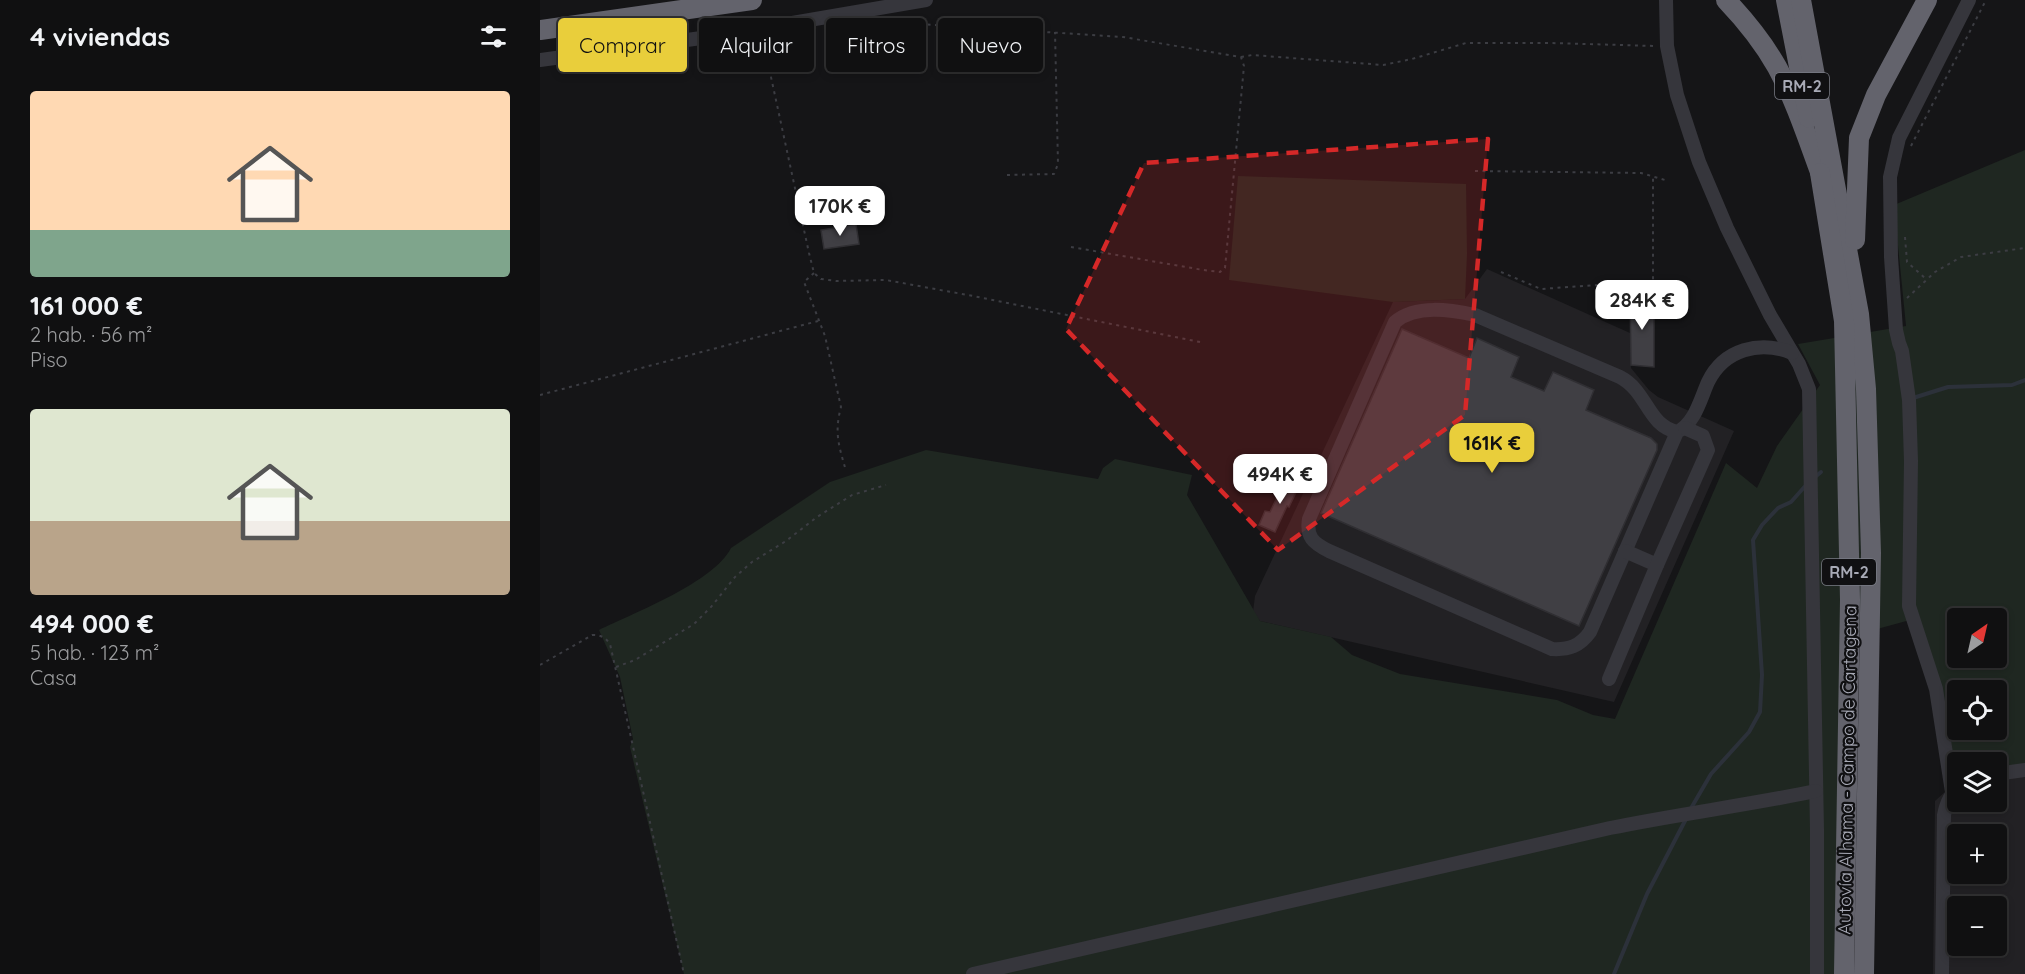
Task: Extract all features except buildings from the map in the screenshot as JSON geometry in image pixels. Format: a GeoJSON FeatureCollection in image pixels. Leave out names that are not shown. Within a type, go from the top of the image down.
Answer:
{"type":"FeatureCollection","features":[{"type":"Feature","properties":{"kind":"highway"},"geometry":{"type":"LineString","coordinates":[[540,30],[752,0]]}},
{"type":"Feature","properties":{"kind":"highway"},"geometry":{"type":"LineString","coordinates":[[1726,0],[1748,23],[1777,67],[1803,125],[1820,172]]}},
{"type":"Feature","properties":{"kind":"highway","name":"RM-2"},"geometry":{"type":"LineString","coordinates":[[1786,0],[1820,172]]}},
{"type":"Feature","properties":{"kind":"highway","name":"RM-2"},"geometry":{"type":"LineString","coordinates":[[1801,0],[1859,314]]}},
{"type":"Feature","properties":{"kind":"highway"},"geometry":{"type":"LineString","coordinates":[[1859,314],[1863,302],[1854,235],[1859,138],[1876,95],[1927,0]]}},
{"type":"Feature","properties":{"kind":"highway","name":"Autovía Alhama - Campo de Cartagena"},"geometry":{"type":"LineString","coordinates":[[1820,172],[1844,321],[1850,600],[1844,974]]}},
{"type":"Feature","properties":{"kind":"highway","name":"Autovía Alhama - Campo de Cartagena"},"geometry":{"type":"LineString","coordinates":[[1859,314],[1866,389],[1871,553],[1864,974]]}},
{"type":"Feature","properties":{"kind":"street"},"geometry":{"type":"LineString","coordinates":[[540,60],[716,36],[926,0]]}},
{"type":"Feature","properties":{"kind":"street"},"geometry":{"type":"LineString","coordinates":[[1666,0],[1667,46],[1677,95],[1699,162],[1727,228],[1809,389],[1817,974]]}},
{"type":"Feature","properties":{"kind":"street"},"geometry":{"type":"LineString","coordinates":[[1948,752],[1936,689],[1909,606],[1911,461],[1909,400],[1902,351],[1896,330],[1891,257],[1890,177],[1899,138],[1969,0]]}},
{"type":"Feature","properties":{"kind":"street"},"geometry":{"type":"LineString","coordinates":[[1609,679],[1708,450],[1703,436],[1681,430],[1661,426],[1637,389],[1620,377],[1493,322],[1456,311],[1412,313],[1395,322],[1309,519],[1307,530],[1312,540],[1329,551],[1509,631],[1552,649],[1564,650],[1576,646],[1590,632],[1681,430],[1693,417],[1709,379],[1723,363],[1739,352],[1759,346],[1780,348],[1792,353]]}},
{"type":"Feature","properties":{"kind":"street"},"geometry":{"type":"LineString","coordinates":[[1625,551],[1657,565]]}},
{"type":"Feature","properties":{"kind":"street"},"geometry":{"type":"LineString","coordinates":[[2007,772],[2025,770]]}},
{"type":"Feature","properties":{"kind":"street"},"geometry":{"type":"LineString","coordinates":[[974,974],[1610,828],[1816,791]]}},
{"type":"Feature","properties":{"kind":"street"},"geometry":{"type":"LineString","coordinates":[[1942,974],[1944,815],[1947,808]]}},
{"type":"Feature","properties":{"kind":"path"},"geometry":{"type":"LineString","coordinates":[[1910,147],[1986,0]]}},
{"type":"Feature","properties":{"kind":"path"},"geometry":{"type":"LineString","coordinates":[[861,11],[888,22],[1123,37],[1241,57],[1252,55],[1383,65],[1466,43],[1667,46]]}},
{"type":"Feature","properties":{"kind":"path"},"geometry":{"type":"LineString","coordinates":[[1007,175],[1054,174],[1058,164],[1055,32]]}},
{"type":"Feature","properties":{"kind":"path"},"geometry":{"type":"LineString","coordinates":[[1071,247],[1203,270],[1221,272],[1225,268],[1244,66],[1241,57]]}},
{"type":"Feature","properties":{"kind":"path"},"geometry":{"type":"LineString","coordinates":[[770,72],[814,273],[821,279],[886,280],[1200,342]]}},
{"type":"Feature","properties":{"kind":"path"},"geometry":{"type":"LineString","coordinates":[[1475,171],[1641,173],[1665,180]]}},
{"type":"Feature","properties":{"kind":"path"},"geometry":{"type":"LineString","coordinates":[[1500,272],[1541,289],[1653,281],[1653,175]]}},
{"type":"Feature","properties":{"kind":"path"},"geometry":{"type":"LineString","coordinates":[[1904,230],[1908,262],[1927,280]]}},
{"type":"Feature","properties":{"kind":"path"},"geometry":{"type":"LineString","coordinates":[[1895,308],[1935,272],[1961,257],[2025,248]]}},
{"type":"Feature","properties":{"kind":"path"},"geometry":{"type":"LineString","coordinates":[[814,273],[804,282],[825,336],[841,407],[838,418],[838,448],[846,471]]}},
{"type":"Feature","properties":{"kind":"path"},"geometry":{"type":"LineString","coordinates":[[540,395],[818,321]]}},
{"type":"Feature","properties":{"kind":"path"},"geometry":{"type":"LineString","coordinates":[[616,667],[635,660],[694,624],[711,607],[735,576],[817,517],[852,495],[886,485]]}},
{"type":"Feature","properties":{"kind":"path"},"geometry":{"type":"LineString","coordinates":[[540,665],[584,638],[599,635],[610,644],[684,974]]}},
{"type":"Feature","properties":{"kind":"highlighted area"},"geometry":{"type":"Polygon","coordinates":[[[1488,139],[1465,415],[1278,550],[1066,329],[1144,163],[1488,139]]]}},
{"type":"Feature","properties":{"kind":"shaded area"},"geometry":{"type":"Polygon","coordinates":[[[2025,150],[2025,764],[2007,767],[2007,752],[1952,752],[1951,740],[2007,740],[2007,680],[1947,680],[1947,716],[1921,629],[1910,620],[1848,637],[1842,974],[684,974],[630,747],[633,739],[620,677],[599,630],[652,606],[691,584],[722,561],[731,548],[830,482],[926,450],[1098,479],[1103,468],[1115,459],[1192,475],[1187,495],[1260,621],[1331,637],[1352,655],[1400,674],[1557,700],[1593,715],[1615,719],[1726,463],[1757,488],[1777,446],[1820,385],[1798,344],[1906,326],[1894,205],[2025,150]]]}},
{"type":"Feature","properties":{"kind":"shaded area"},"geometry":{"type":"Polygon","coordinates":[[[1238,176],[1466,184],[1465,299],[1393,302],[1229,280],[1238,176]]]}},
{"type":"Feature","properties":{"kind":"shaded area"},"geometry":{"type":"Polygon","coordinates":[[[1487,269],[1630,333],[1631,368],[1649,390],[1658,397],[1734,431],[1614,702],[1260,621],[1253,612],[1255,596],[1393,302],[1465,299],[1487,269]]]}},
{"type":"Feature","properties":{"kind":"shaded area"},"geometry":{"type":"Polygon","coordinates":[[[2025,764],[2025,974],[1933,974],[1935,801],[1947,790],[1947,812],[2007,812],[2007,767],[2025,764]]]}},
{"type":"Feature","properties":{"kind":"waterway"},"geometry":{"type":"LineString","coordinates":[[1913,398],[1948,387],[2012,385],[2025,380]]}},
{"type":"Feature","properties":{"kind":"waterway"},"geometry":{"type":"LineString","coordinates":[[1815,477],[1821,472]]}},
{"type":"Feature","properties":{"kind":"waterway"},"geometry":{"type":"LineString","coordinates":[[1690,810],[1711,774],[1749,732],[1760,712],[1762,675],[1753,540],[1762,525],[1778,508],[1791,502],[1807,484]]}},
{"type":"Feature","properties":{"kind":"waterway"},"geometry":{"type":"LineString","coordinates":[[1614,974],[1647,894],[1687,817]]}}]}
